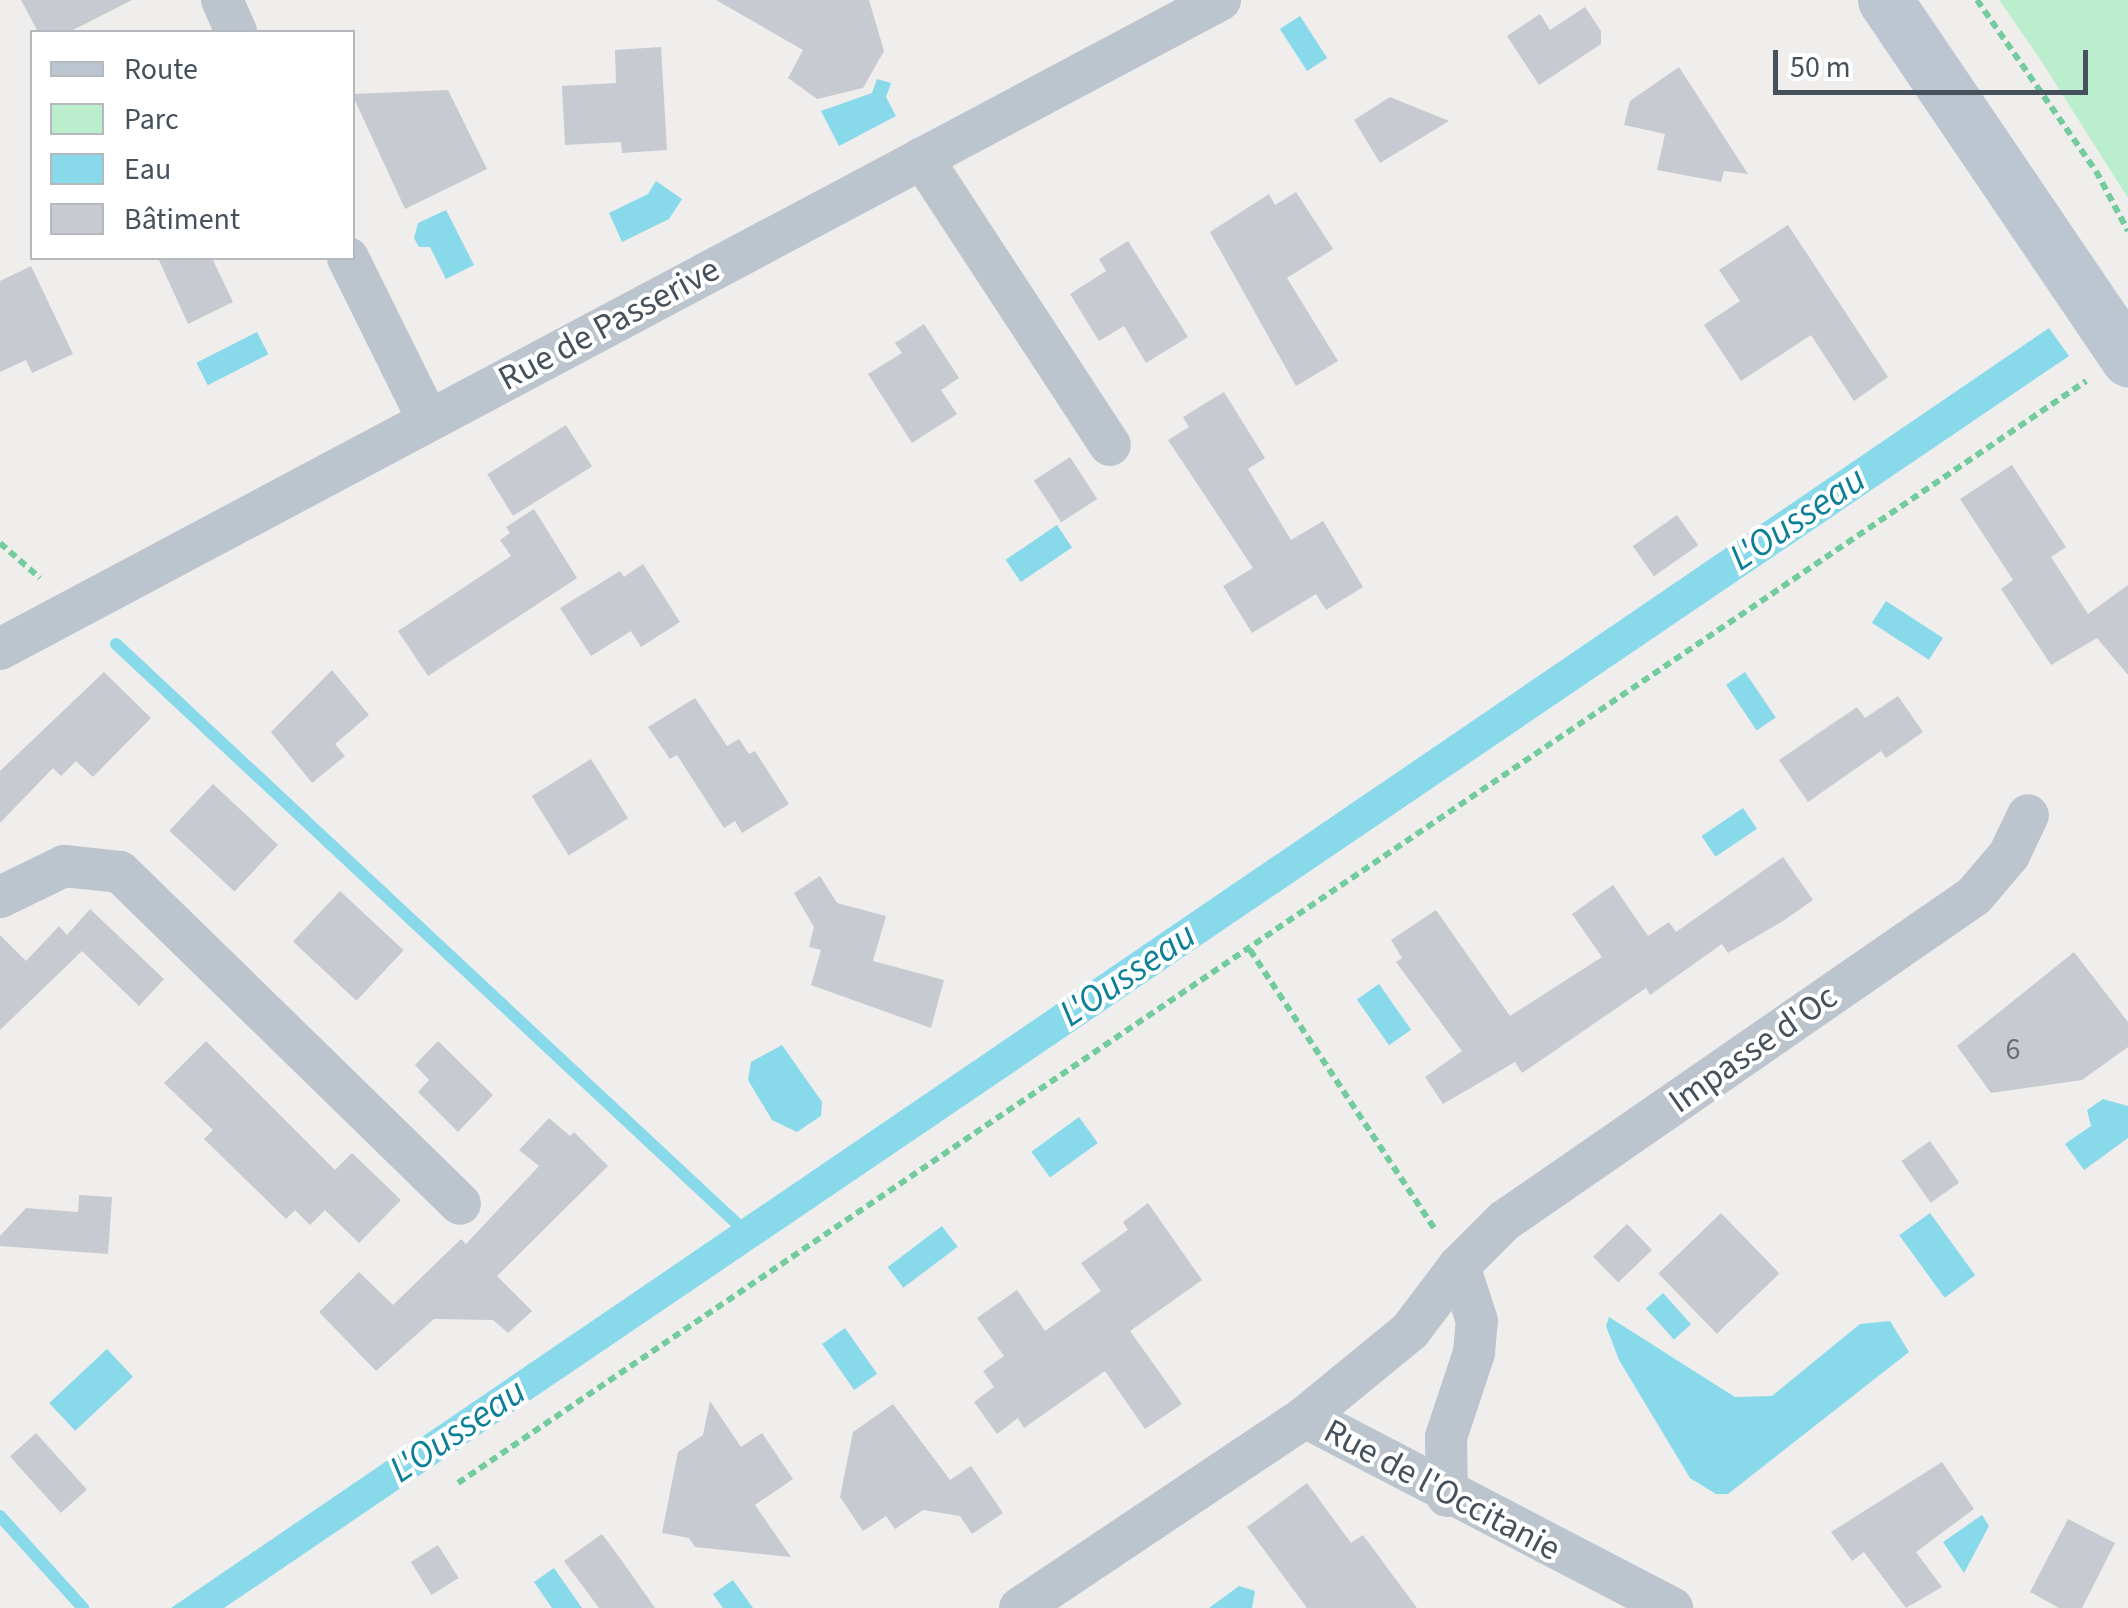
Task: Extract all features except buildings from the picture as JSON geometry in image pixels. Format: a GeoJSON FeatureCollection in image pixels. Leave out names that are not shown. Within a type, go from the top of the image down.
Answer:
{"type":"FeatureCollection","features":[{"type":"Feature","properties":{"kind":"main road"},"geometry":{"type":"LineString","coordinates":[[1885,0],[2114,365]]}},
{"type":"Feature","properties":{"kind":"main road"},"geometry":{"type":"LineString","coordinates":[[1932,0],[2042,183],[2128,306]]}},
{"type":"Feature","properties":{"kind":"street"},"geometry":{"type":"LineString","coordinates":[[222,0],[235,30]]}},
{"type":"Feature","properties":{"kind":"street","name":"Rue de Passerive"},"geometry":{"type":"LineString","coordinates":[[0,648],[1220,0]]}},
{"type":"Feature","properties":{"kind":"street"},"geometry":{"type":"LineString","coordinates":[[922,158],[1110,445]]}},
{"type":"Feature","properties":{"kind":"street"},"geometry":{"type":"LineString","coordinates":[[349,260],[428,420]]}},
{"type":"Feature","properties":{"kind":"street","name":"Impasse d'Oc"},"geometry":{"type":"LineString","coordinates":[[1305,1417],[1410,1331],[1458,1266],[1504,1221],[1974,896],[2009,854],[2028,816]]}},
{"type":"Feature","properties":{"kind":"street"},"geometry":{"type":"LineString","coordinates":[[0,898],[64,866],[120,872],[460,1204]]}},
{"type":"Feature","properties":{"kind":"street"},"geometry":{"type":"LineString","coordinates":[[1447,1496],[1446,1437],[1474,1354],[1477,1321],[1458,1266]]}},
{"type":"Feature","properties":{"kind":"street","name":"Rue de l'Occitanie"},"geometry":{"type":"LineString","coordinates":[[1020,1608],[1305,1417],[1447,1496],[1672,1608]]}},
{"type":"Feature","properties":{"kind":"path"},"geometry":{"type":"LineString","coordinates":[[1977,0],[2096,171],[2128,231]]}},
{"type":"Feature","properties":{"kind":"path"},"geometry":{"type":"LineString","coordinates":[[458,1482],[2114,365]]}},
{"type":"Feature","properties":{"kind":"path"},"geometry":{"type":"LineString","coordinates":[[0,543],[40,578]]}},
{"type":"Feature","properties":{"kind":"path"},"geometry":{"type":"LineString","coordinates":[[1250,950],[1458,1266]]}},
{"type":"Feature","properties":{"kind":"green space"},"geometry":{"type":"Polygon","coordinates":[[[1999,0],[2128,0],[2128,198],[2038,56],[1999,0]]]}},
{"type":"Feature","properties":{"kind":"water"},"geometry":{"type":"Polygon","coordinates":[[[1300,16],[1327,58],[1307,71],[1280,29],[1300,16]]]}},
{"type":"Feature","properties":{"kind":"water"},"geometry":{"type":"Polygon","coordinates":[[[877,79],[891,83],[886,97],[896,116],[839,146],[821,111],[872,93],[877,79]]]}},
{"type":"Feature","properties":{"kind":"water"},"geometry":{"type":"Polygon","coordinates":[[[656,181],[682,199],[669,219],[622,242],[609,213],[648,194],[656,181]]]}},
{"type":"Feature","properties":{"kind":"water"},"geometry":{"type":"Polygon","coordinates":[[[446,210],[474,265],[446,279],[430,247],[419,247],[414,238],[418,223],[446,210]]]}},
{"type":"Feature","properties":{"kind":"water","name":"L'Ousseau"},"geometry":{"type":"Polygon","coordinates":[[[2049,328],[2069,356],[224,1608],[171,1608],[2049,328]]]}},
{"type":"Feature","properties":{"kind":"water"},"geometry":{"type":"Polygon","coordinates":[[[257,332],[268,354],[208,385],[196,363],[257,332]]]}},
{"type":"Feature","properties":{"kind":"water"},"geometry":{"type":"Polygon","coordinates":[[[1057,525],[1072,547],[1021,582],[1006,560],[1057,525]]]}},
{"type":"Feature","properties":{"kind":"water"},"geometry":{"type":"Polygon","coordinates":[[[1886,601],[1943,638],[1929,660],[1872,623],[1886,601]]]}},
{"type":"Feature","properties":{"kind":"water"},"geometry":{"type":"Polygon","coordinates":[[[1745,672],[1776,718],[1757,730],[1726,685],[1745,672]]]}},
{"type":"Feature","properties":{"kind":"water"},"geometry":{"type":"Polygon","coordinates":[[[1743,808],[1757,829],[1716,857],[1702,836],[1743,808]]]}},
{"type":"Feature","properties":{"kind":"water"},"geometry":{"type":"Polygon","coordinates":[[[1379,984],[1411,1030],[1389,1045],[1357,999],[1379,984]]]}},
{"type":"Feature","properties":{"kind":"water"},"geometry":{"type":"Polygon","coordinates":[[[782,1045],[822,1102],[821,1116],[797,1132],[772,1120],[748,1080],[751,1062],[782,1045]]]}},
{"type":"Feature","properties":{"kind":"water"},"geometry":{"type":"Polygon","coordinates":[[[2103,1099],[2128,1106],[2128,1138],[2084,1170],[2065,1144],[2091,1126],[2087,1110],[2103,1099]]]}},
{"type":"Feature","properties":{"kind":"water"},"geometry":{"type":"Polygon","coordinates":[[[1079,1117],[1098,1143],[1050,1178],[1031,1152],[1079,1117]]]}},
{"type":"Feature","properties":{"kind":"water"},"geometry":{"type":"Polygon","coordinates":[[[1930,1213],[1975,1275],[1945,1298],[1899,1235],[1930,1213]]]}},
{"type":"Feature","properties":{"kind":"water"},"geometry":{"type":"Polygon","coordinates":[[[942,1226],[958,1247],[903,1288],[888,1267],[942,1226]]]}},
{"type":"Feature","properties":{"kind":"water"},"geometry":{"type":"Polygon","coordinates":[[[1663,1293],[1691,1324],[1674,1340],[1646,1308],[1663,1293]]]}},
{"type":"Feature","properties":{"kind":"water"},"geometry":{"type":"Polygon","coordinates":[[[1609,1317],[1735,1397],[1772,1396],[1860,1324],[1890,1321],[1909,1352],[1728,1494],[1716,1494],[1690,1478],[1619,1360],[1606,1326],[1609,1317]]]}},
{"type":"Feature","properties":{"kind":"water"},"geometry":{"type":"Polygon","coordinates":[[[845,1328],[877,1374],[854,1390],[822,1344],[845,1328]]]}},
{"type":"Feature","properties":{"kind":"water"},"geometry":{"type":"Polygon","coordinates":[[[107,1349],[133,1377],[75,1431],[49,1403],[107,1349]]]}},
{"type":"Feature","properties":{"kind":"water"},"geometry":{"type":"Polygon","coordinates":[[[1982,1515],[1989,1526],[1964,1573],[1943,1542],[1982,1515]]]}},
{"type":"Feature","properties":{"kind":"water"},"geometry":{"type":"Polygon","coordinates":[[[554,1568],[582,1608],[552,1608],[534,1582],[554,1568]]]}},
{"type":"Feature","properties":{"kind":"water"},"geometry":{"type":"Polygon","coordinates":[[[733,1580],[753,1608],[723,1608],[713,1594],[733,1580]]]}},
{"type":"Feature","properties":{"kind":"water"},"geometry":{"type":"Polygon","coordinates":[[[1239,1586],[1255,1591],[1252,1608],[1209,1608],[1239,1586]]]}},
{"type":"Feature","properties":{"kind":"waterway"},"geometry":{"type":"LineString","coordinates":[[116,644],[747,1233]]}},
{"type":"Feature","properties":{"kind":"waterway"},"geometry":{"type":"LineString","coordinates":[[0,1516],[83,1608]]}}]}
